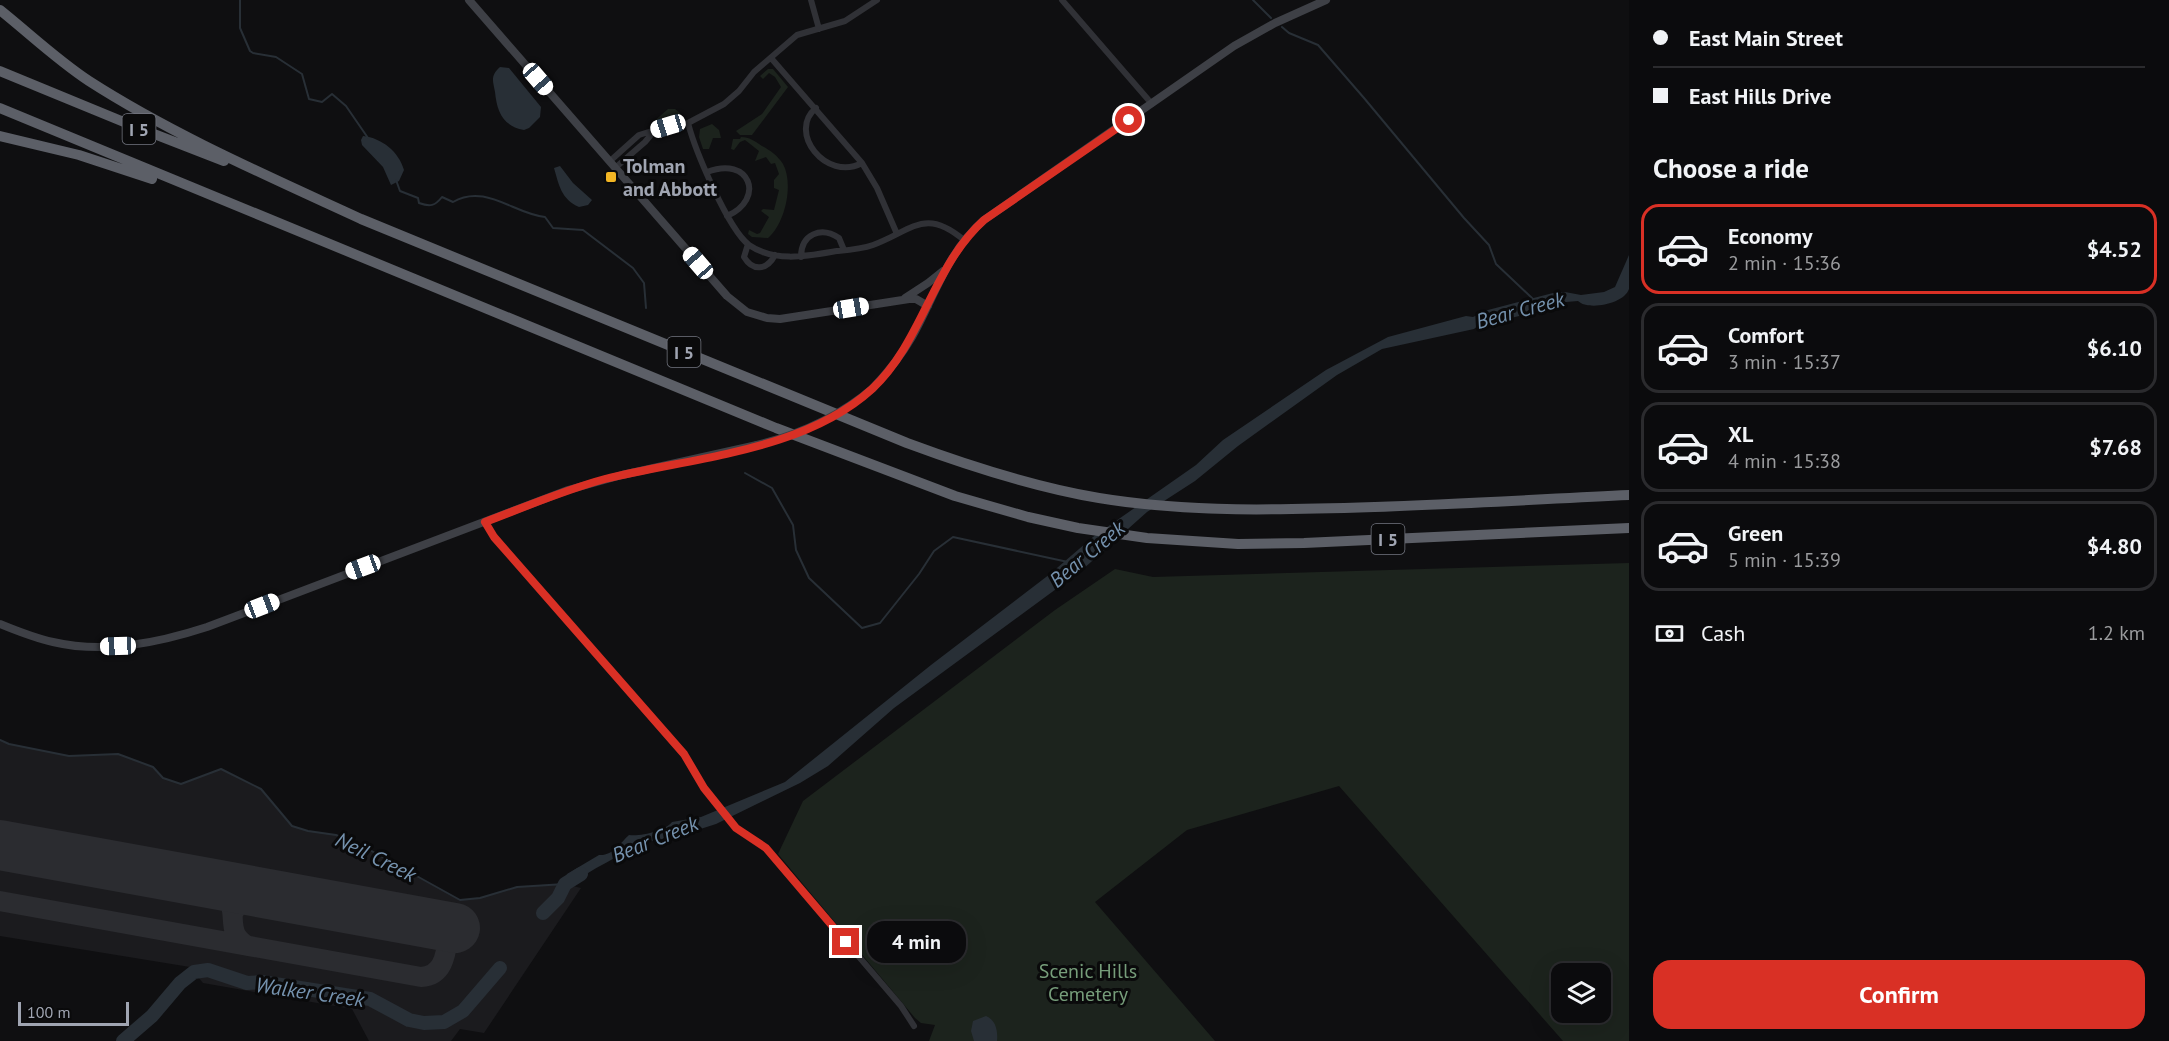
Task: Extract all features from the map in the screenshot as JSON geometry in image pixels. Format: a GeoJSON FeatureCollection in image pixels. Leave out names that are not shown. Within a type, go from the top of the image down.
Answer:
{"type":"FeatureCollection","features":[{"type":"Feature","properties":{"kind":"highway"},"geometry":{"type":"LineString","coordinates":[[0,10],[87,80],[160,122],[280,182]]}},
{"type":"Feature","properties":{"kind":"highway","name":"I 5"},"geometry":{"type":"LineString","coordinates":[[0,71],[136,127],[280,182],[372,224],[907,443],[961,464],[1004,476],[1097,498],[1192,508],[1246,510],[1322,509],[1629,495]]}},
{"type":"Feature","properties":{"kind":"highway","name":"I 5"},"geometry":{"type":"LineString","coordinates":[[0,108],[776,428],[875,467],[1028,518],[1147,538],[1238,544],[1629,528]]}},
{"type":"Feature","properties":{"kind":"highway"},"geometry":{"type":"LineString","coordinates":[[0,136],[116,166],[266,219]]}},
{"type":"Feature","properties":{"kind":"street"},"geometry":{"type":"LineString","coordinates":[[469,0],[727,296],[747,312],[780,319],[916,299],[928,306]]}},
{"type":"Feature","properties":{"kind":"street"},"geometry":{"type":"LineString","coordinates":[[811,0],[819,29]]}},
{"type":"Feature","properties":{"kind":"street"},"geometry":{"type":"LineString","coordinates":[[612,164],[639,135],[688,123],[724,104],[739,91],[754,72],[797,35],[845,21],[877,0]]}},
{"type":"Feature","properties":{"kind":"street"},"geometry":{"type":"LineString","coordinates":[[1062,0],[1152,104]]}},
{"type":"Feature","properties":{"kind":"street"},"geometry":{"type":"LineString","coordinates":[[0,624],[33,636],[71,645],[111,646],[157,642],[207,627],[592,483],[757,446],[820,424],[873,388],[901,354],[928,306],[945,268],[964,240],[984,220],[1248,38],[1282,19],[1326,0]]}},
{"type":"Feature","properties":{"kind":"street"},"geometry":{"type":"LineString","coordinates":[[771,58],[862,163],[877,188],[897,234]]}},
{"type":"Feature","properties":{"kind":"street"},"geometry":{"type":"LineString","coordinates":[[816,108],[806,121],[806,131],[812,148],[820,158],[846,169],[862,163]]}},
{"type":"Feature","properties":{"kind":"street"},"geometry":{"type":"LineString","coordinates":[[688,123],[694,143],[727,216],[735,230],[748,244],[775,255],[801,257],[869,246],[929,222],[946,226],[964,240]]}},
{"type":"Feature","properties":{"kind":"street"},"geometry":{"type":"LineString","coordinates":[[707,172],[722,167],[732,168],[746,180],[749,192],[746,203],[741,209],[727,216]]}},
{"type":"Feature","properties":{"kind":"street"},"geometry":{"type":"LineString","coordinates":[[801,257],[803,245],[807,239],[814,233],[823,231],[838,238],[844,250]]}},
{"type":"Feature","properties":{"kind":"street"},"geometry":{"type":"LineString","coordinates":[[748,244],[744,257],[754,267],[767,266],[775,255]]}},
{"type":"Feature","properties":{"kind":"street"},"geometry":{"type":"LineString","coordinates":[[899,301],[918,291],[945,268]]}},
{"type":"Feature","properties":{"kind":"street"},"geometry":{"type":"LineString","coordinates":[[485,522],[494,537],[684,754],[704,788],[730,820],[747,836],[766,848],[901,1006],[914,1026]]}},
{"type":"Feature","properties":{"kind":"shaded area"},"geometry":{"type":"Polygon","coordinates":[[[0,740],[69,756],[118,754],[153,767],[163,778],[181,784],[221,769],[261,789],[292,826],[336,835],[368,849],[460,900],[480,898],[517,887],[565,884],[581,888],[484,1033],[460,1029],[451,1041],[369,1041],[352,1009],[203,983],[190,967],[0,936],[0,740]]]}},
{"type":"Feature","properties":{"kind":"green space"},"geometry":{"type":"Polygon","coordinates":[[[768,69],[773,69],[788,87],[752,135],[740,135],[736,131],[762,114],[781,87],[775,77],[769,73],[763,79],[760,76],[768,69]]]}},
{"type":"Feature","properties":{"kind":"green space"},"geometry":{"type":"Polygon","coordinates":[[[668,109],[675,109],[680,113],[682,120],[652,126],[651,124],[668,109]]]}},
{"type":"Feature","properties":{"kind":"green space"},"geometry":{"type":"Polygon","coordinates":[[[712,124],[719,130],[721,138],[713,138],[709,149],[703,149],[699,137],[700,129],[712,124]]]}},
{"type":"Feature","properties":{"kind":"green space"},"geometry":{"type":"Polygon","coordinates":[[[741,137],[752,140],[774,154],[783,164],[786,172],[788,193],[783,214],[774,232],[768,238],[752,237],[748,234],[749,230],[760,233],[769,217],[761,211],[763,209],[774,210],[779,190],[774,188],[774,180],[779,174],[775,163],[771,164],[766,157],[755,161],[759,151],[745,140],[740,142],[734,150],[731,149],[733,139],[741,137]]]}},
{"type":"Feature","properties":{"kind":"green space","name":"Scenic Hills Cemetery"},"geometry":{"type":"Polygon","coordinates":[[[1629,563],[1629,1041],[1563,1041],[1339,786],[1187,830],[1095,902],[1215,1041],[929,1041],[935,1025],[921,1023],[915,1018],[778,854],[803,801],[1055,610],[1115,569],[1153,577],[1629,563]]]}},
{"type":"Feature","properties":{"kind":"water"},"geometry":{"type":"Polygon","coordinates":[[[500,67],[509,68],[541,107],[540,117],[529,128],[524,130],[517,128],[502,117],[493,79],[500,67]]]}},
{"type":"Feature","properties":{"kind":"water"},"geometry":{"type":"Polygon","coordinates":[[[363,136],[383,143],[398,157],[404,170],[399,181],[391,185],[383,167],[362,145],[363,136]]]}},
{"type":"Feature","properties":{"kind":"water"},"geometry":{"type":"Polygon","coordinates":[[[560,166],[573,183],[592,200],[588,205],[579,207],[564,196],[554,168],[560,166]]]}},
{"type":"Feature","properties":{"kind":"water","name":"Bear Creek"},"geometry":{"type":"Polygon","coordinates":[[[1629,255],[1629,289],[1620,299],[1613,302],[1597,306],[1578,301],[1543,306],[1513,318],[1484,323],[1474,329],[1382,349],[1337,375],[1238,446],[1195,481],[1147,512],[1082,570],[894,708],[828,766],[800,783],[716,824],[653,841],[648,839],[596,868],[569,888],[560,879],[566,878],[567,874],[599,855],[612,851],[629,835],[653,832],[665,828],[672,822],[701,817],[785,782],[931,665],[1050,574],[1093,537],[1196,465],[1223,440],[1326,370],[1388,337],[1466,316],[1473,317],[1488,310],[1553,293],[1565,292],[1581,295],[1604,292],[1615,287],[1629,255]]]}},
{"type":"Feature","properties":{"kind":"water"},"geometry":{"type":"Polygon","coordinates":[[[986,1016],[996,1026],[997,1041],[974,1041],[971,1031],[973,1021],[986,1016]]]}},
{"type":"Feature","properties":{"kind":"waterway"},"geometry":{"type":"LineString","coordinates":[[240,0],[240,28],[250,51],[276,57],[302,74],[309,99],[322,102],[332,94],[346,106],[368,138]]}},
{"type":"Feature","properties":{"kind":"waterway"},"geometry":{"type":"LineString","coordinates":[[1253,0],[1271,18]]}},
{"type":"Feature","properties":{"kind":"waterway","name":"Bear Creek"},"geometry":{"type":"LineString","coordinates":[[1282,27],[1289,33],[1318,45],[1489,245],[1496,264],[1533,299]]}},
{"type":"Feature","properties":{"kind":"waterway"},"geometry":{"type":"LineString","coordinates":[[396,180],[400,191],[418,198],[419,203],[432,205],[442,197],[453,202],[465,197],[477,196],[545,217],[553,228],[583,230],[633,268],[644,283],[646,308]]}},
{"type":"Feature","properties":{"kind":"waterway","name":"Bear Creek"},"geometry":{"type":"LineString","coordinates":[[745,473],[772,488],[793,525],[796,550],[809,578],[862,628],[880,623],[919,574],[934,551],[953,537],[1068,562]]}},
{"type":"Feature","properties":{"kind":"waterway","name":"Neil Creek"},"geometry":{"type":"LineString","coordinates":[[0,740],[9,744],[69,756],[118,754],[153,767],[163,778],[181,784],[221,769],[261,789],[292,826],[336,835],[368,849],[460,900],[480,898],[517,887],[565,884]]}},
{"type":"Feature","properties":{"kind":"waterway","name":"Walker Creek"},"geometry":{"type":"LineString","coordinates":[[543,913],[558,898],[565,884],[581,874]]}},
{"type":"Feature","properties":{"kind":"waterway","name":"Walker Creek"},"geometry":{"type":"LineString","coordinates":[[123,1041],[152,1016],[180,983],[194,972],[208,970],[247,983],[262,982],[370,999],[409,1020],[424,1023],[444,1022],[463,1011],[500,968]]}},
{"type":"Feature","properties":{"kind":"taxiway"},"geometry":{"type":"LineString","coordinates":[[209,882],[221,890],[228,899],[232,907],[235,932],[239,939],[248,946]]}},
{"type":"Feature","properties":{"kind":"taxiway"},"geometry":{"type":"LineString","coordinates":[[234,912],[245,898],[262,892]]}},
{"type":"Feature","properties":{"kind":"taxiway"},"geometry":{"type":"LineString","coordinates":[[0,901],[421,977],[436,972],[441,966],[450,927]]}},
{"type":"Feature","properties":{"kind":"runway"},"geometry":{"type":"LineString","coordinates":[[0,845],[455,928]]}},
{"type":"Feature","properties":{"kind":"place","name":"Tolman and Abbott"},"geometry":{"type":"Point","coordinates":[611,177]}},
{"type":"Feature","properties":{"kind":"route"},"geometry":{"type":"LineString","coordinates":[[846,942],[766,848],[736,828],[704,788],[684,754],[494,537],[485,522],[592,483],[784,438],[820,424],[840,413],[873,388],[901,354],[918,326],[945,268],[974,228],[1129,120]]}}]}
